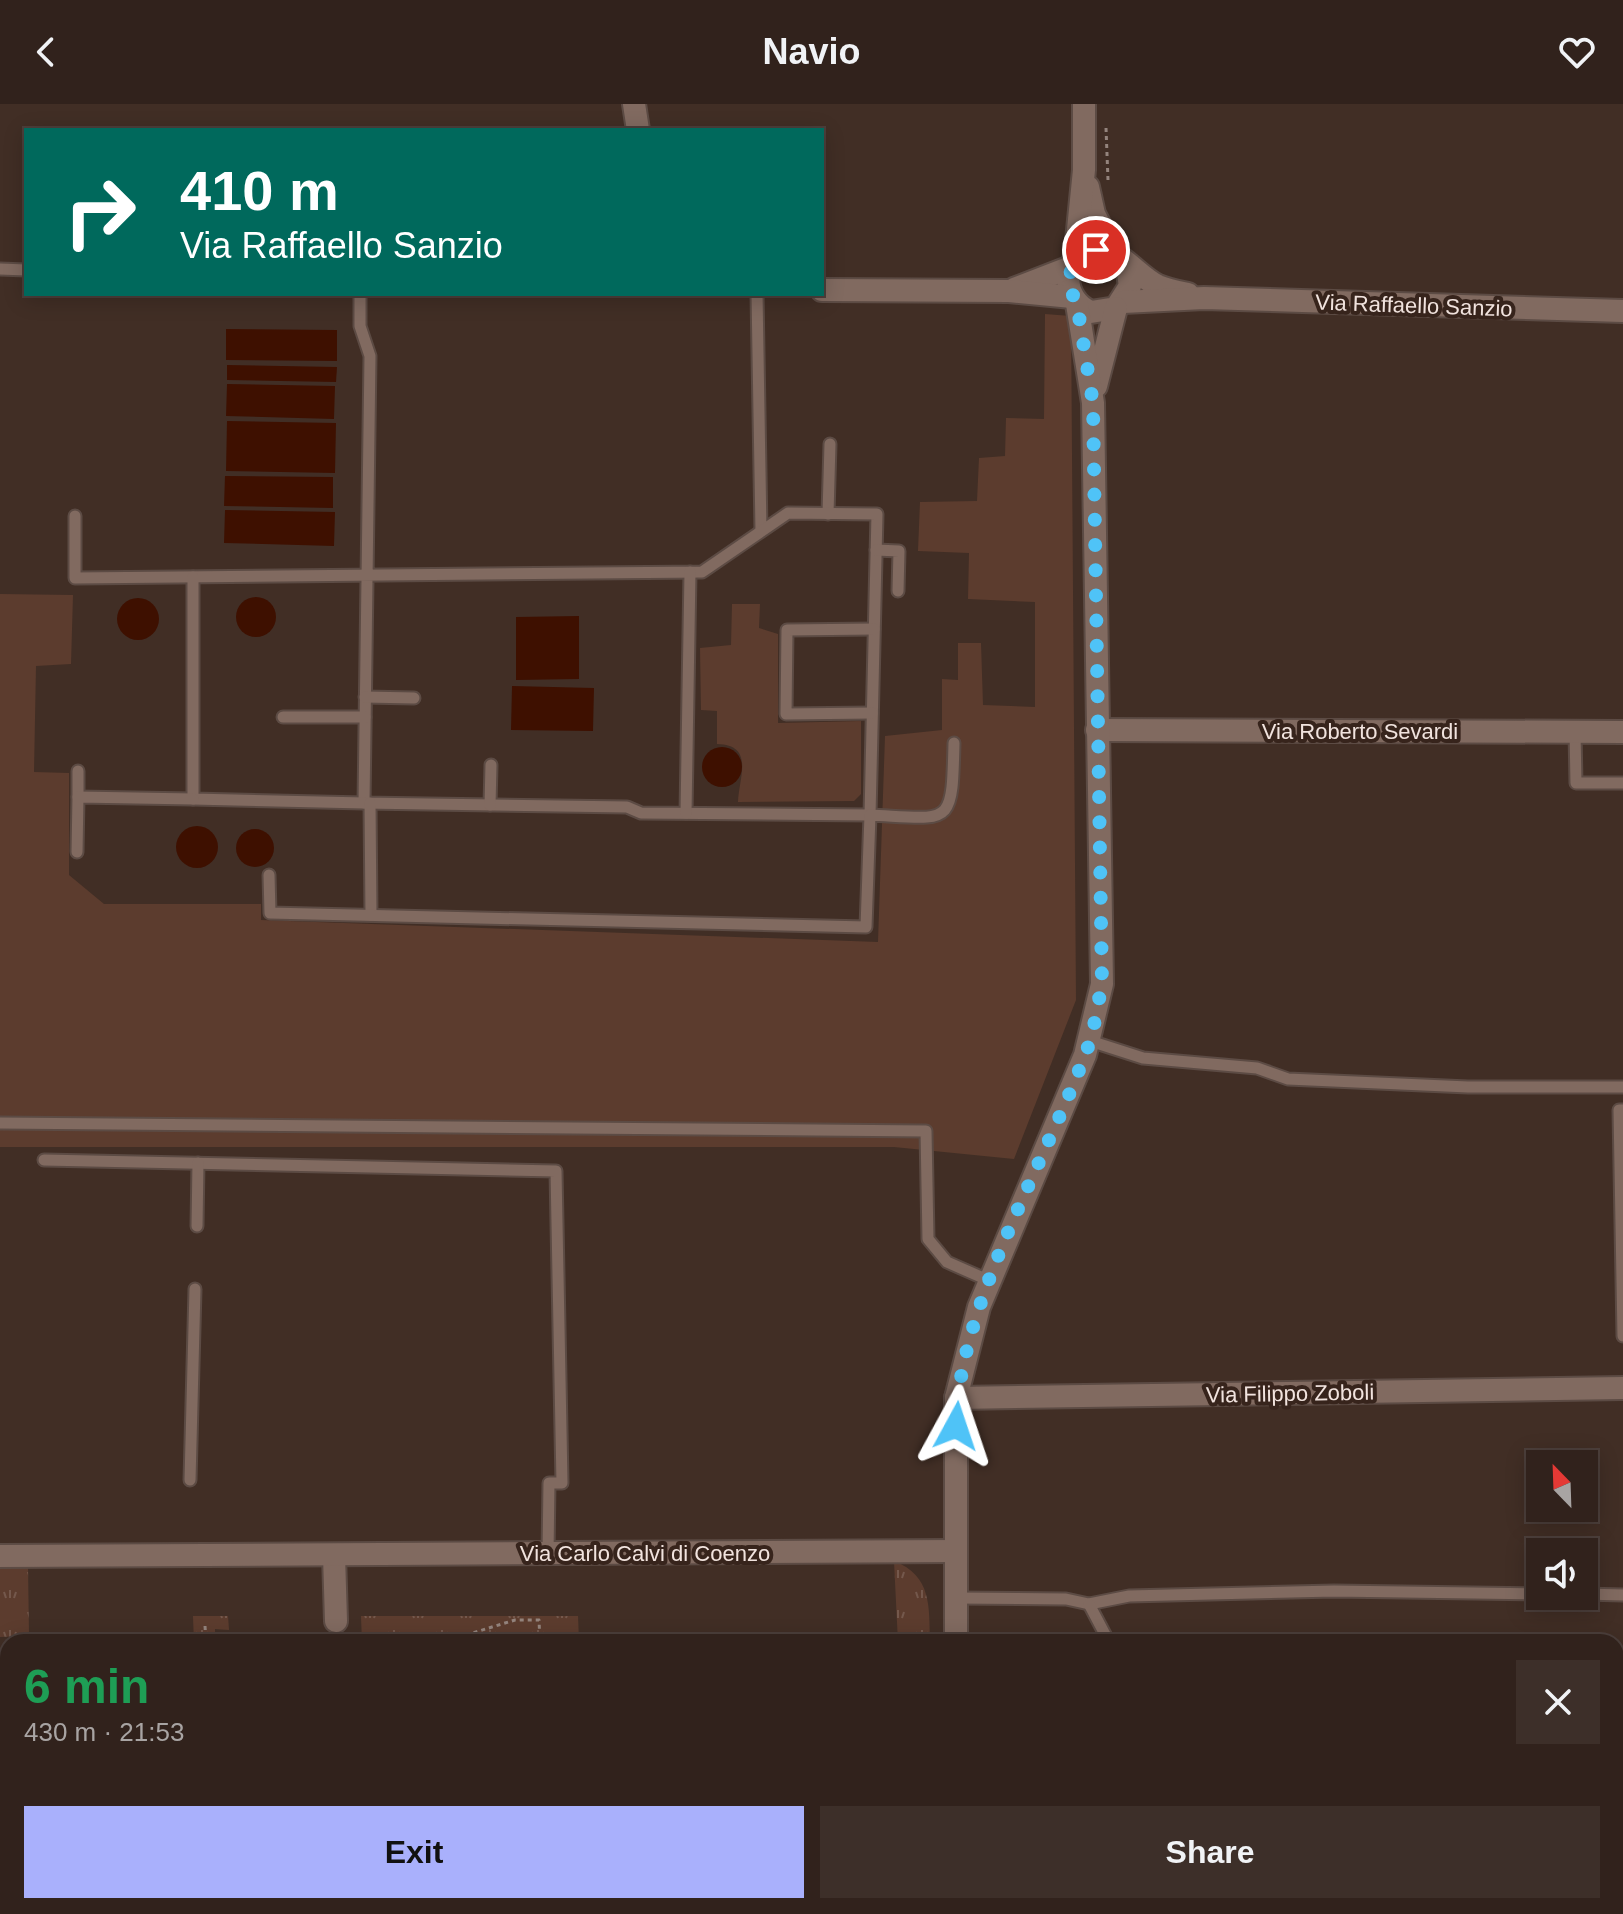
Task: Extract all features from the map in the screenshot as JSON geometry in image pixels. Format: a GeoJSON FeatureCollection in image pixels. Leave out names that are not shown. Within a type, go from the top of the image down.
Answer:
{"type":"FeatureCollection","features":[{"type":"Feature","properties":{"kind":"street"},"geometry":{"type":"LineString","coordinates":[[634,104],[638,128]]}},
{"type":"Feature","properties":{"kind":"street"},"geometry":{"type":"LineString","coordinates":[[956,1634],[956,1398],[979,1307],[1090,1041],[1102,984],[1093,403],[1074,300],[1067,282],[1073,264],[1084,170],[1084,104]]}},
{"type":"Feature","properties":{"kind":"street"},"geometry":{"type":"LineString","coordinates":[[1084,170],[1094,214],[1121,260],[1130,286],[1105,342],[1093,403]]}},
{"type":"Feature","properties":{"kind":"street"},"geometry":{"type":"LineString","coordinates":[[1009,291],[1073,264],[1096,250],[1121,260]]}},
{"type":"Feature","properties":{"kind":"street","name":"Via Raffaello Sanzio"},"geometry":{"type":"LineString","coordinates":[[1121,260],[1159,287],[1204,298]]}},
{"type":"Feature","properties":{"kind":"street","name":"Via Raffaello Sanzio"},"geometry":{"type":"LineString","coordinates":[[824,290],[1009,291],[1074,300],[1099,313],[1120,305],[1204,298],[1623,311]]}},
{"type":"Feature","properties":{"kind":"street","name":"Via Roberto Sevardi"},"geometry":{"type":"LineString","coordinates":[[1097,730],[1623,732]]}},
{"type":"Feature","properties":{"kind":"street","name":"Via Filippo Zoboli"},"geometry":{"type":"LineString","coordinates":[[956,1398],[1623,1388]]}},
{"type":"Feature","properties":{"kind":"street","name":"Via Carlo Calvi di Coenzo"},"geometry":{"type":"LineString","coordinates":[[0,1556],[956,1551]]}},
{"type":"Feature","properties":{"kind":"street"},"geometry":{"type":"LineString","coordinates":[[334,1555],[336,1621]]}},
{"type":"Feature","properties":{"kind":"lane"},"geometry":{"type":"LineString","coordinates":[[0,269],[24,270]]}},
{"type":"Feature","properties":{"kind":"lane"},"geometry":{"type":"LineString","coordinates":[[360,296],[360,326],[370,356],[365,717],[371,915]]}},
{"type":"Feature","properties":{"kind":"lane"},"geometry":{"type":"LineString","coordinates":[[757,296],[761,531]]}},
{"type":"Feature","properties":{"kind":"lane"},"geometry":{"type":"LineString","coordinates":[[828,514],[830,444]]}},
{"type":"Feature","properties":{"kind":"lane"},"geometry":{"type":"LineString","coordinates":[[75,516],[75,578],[702,572],[788,513],[877,514],[866,927],[270,913],[269,875]]}},
{"type":"Feature","properties":{"kind":"lane"},"geometry":{"type":"LineString","coordinates":[[876,550],[899,551],[898,591]]}},
{"type":"Feature","properties":{"kind":"lane"},"geometry":{"type":"LineString","coordinates":[[686,813],[690,572]]}},
{"type":"Feature","properties":{"kind":"lane"},"geometry":{"type":"LineString","coordinates":[[193,577],[193,799]]}},
{"type":"Feature","properties":{"kind":"lane"},"geometry":{"type":"LineString","coordinates":[[872,713],[786,714],[787,630],[874,629]]}},
{"type":"Feature","properties":{"kind":"lane"},"geometry":{"type":"LineString","coordinates":[[365,697],[414,698]]}},
{"type":"Feature","properties":{"kind":"lane"},"geometry":{"type":"LineString","coordinates":[[283,717],[365,717]]}},
{"type":"Feature","properties":{"kind":"lane"},"geometry":{"type":"LineString","coordinates":[[1575,732],[1576,783],[1623,783]]}},
{"type":"Feature","properties":{"kind":"lane"},"geometry":{"type":"LineString","coordinates":[[78,797],[627,807],[641,813],[936,817],[947,810],[953,799],[954,743]]}},
{"type":"Feature","properties":{"kind":"lane"},"geometry":{"type":"LineString","coordinates":[[490,805],[491,765]]}},
{"type":"Feature","properties":{"kind":"lane"},"geometry":{"type":"LineString","coordinates":[[77,852],[78,771]]}},
{"type":"Feature","properties":{"kind":"lane"},"geometry":{"type":"LineString","coordinates":[[1090,1041],[1143,1058],[1257,1068],[1288,1079],[1468,1087],[1623,1087]]}},
{"type":"Feature","properties":{"kind":"lane"},"geometry":{"type":"LineString","coordinates":[[1623,1110],[1619,1110],[1623,1336]]}},
{"type":"Feature","properties":{"kind":"lane"},"geometry":{"type":"LineString","coordinates":[[0,1123],[926,1131],[928,1239],[947,1262],[990,1281]]}},
{"type":"Feature","properties":{"kind":"lane"},"geometry":{"type":"LineString","coordinates":[[44,1160],[556,1171],[562,1483],[549,1483],[548,1554]]}},
{"type":"Feature","properties":{"kind":"lane"},"geometry":{"type":"LineString","coordinates":[[197,1226],[198,1163]]}},
{"type":"Feature","properties":{"kind":"lane"},"geometry":{"type":"LineString","coordinates":[[190,1480],[195,1289]]}},
{"type":"Feature","properties":{"kind":"lane"},"geometry":{"type":"LineString","coordinates":[[956,1598],[1066,1599],[1089,1604],[1129,1596],[1334,1591],[1526,1594]]}},
{"type":"Feature","properties":{"kind":"lane"},"geometry":{"type":"LineString","coordinates":[[1598,1594],[1623,1595]]}},
{"type":"Feature","properties":{"kind":"lane"},"geometry":{"type":"LineString","coordinates":[[1089,1604],[1105,1634]]}},
{"type":"Feature","properties":{"kind":"path"},"geometry":{"type":"LineString","coordinates":[[1106,120],[1108,185]]}},
{"type":"Feature","properties":{"kind":"path"},"geometry":{"type":"LineString","coordinates":[[469,1634],[515,1620],[539,1620],[540,1634]]}},
{"type":"Feature","properties":{"kind":"path"},"geometry":{"type":"LineString","coordinates":[[205,1626],[206,1634]]}},
{"type":"Feature","properties":{"kind":"green space"},"geometry":{"type":"Polygon","coordinates":[[[1045,314],[1071,316],[1076,1000],[1014,1159],[894,1147],[0,1147],[0,594],[73,595],[71,664],[36,666],[34,772],[69,773],[69,875],[104,904],[261,904],[261,920],[878,942],[885,736],[942,730],[942,679],[958,680],[958,643],[981,643],[983,705],[1035,707],[1035,602],[968,599],[969,553],[918,551],[920,502],[977,501],[979,458],[1005,456],[1006,418],[1044,419],[1045,314]]]}},
{"type":"Feature","properties":{"kind":"green space"},"geometry":{"type":"Polygon","coordinates":[[[732,604],[760,604],[759,628],[778,634],[778,723],[861,721],[861,794],[854,801],[738,802],[741,756],[729,746],[717,744],[717,711],[701,710],[700,648],[731,645],[732,604]]]}},
{"type":"Feature","properties":{"kind":"green space"},"geometry":{"type":"Polygon","coordinates":[[[894,1561],[916,1575],[922,1584],[928,1605],[930,1634],[898,1634],[894,1561]]]}},
{"type":"Feature","properties":{"kind":"green space"},"geometry":{"type":"Polygon","coordinates":[[[0,1567],[28,1567],[29,1634],[0,1634],[0,1567]]]}},
{"type":"Feature","properties":{"kind":"green space"},"geometry":{"type":"Polygon","coordinates":[[[193,1616],[228,1616],[229,1630],[215,1629],[215,1634],[194,1634],[193,1616]]]}},
{"type":"Feature","properties":{"kind":"green space"},"geometry":{"type":"Polygon","coordinates":[[[361,1616],[578,1616],[579,1634],[362,1634],[361,1616]]]}},
{"type":"Feature","properties":{"kind":"shaded area"},"geometry":{"type":"Polygon","coordinates":[[[226,329],[337,330],[337,361],[226,360],[226,329]]]}},
{"type":"Feature","properties":{"kind":"shaded area"},"geometry":{"type":"Polygon","coordinates":[[[227,365],[337,367],[336,382],[227,380],[227,365]]]}},
{"type":"Feature","properties":{"kind":"shaded area"},"geometry":{"type":"Polygon","coordinates":[[[227,384],[335,386],[334,419],[226,416],[227,384]]]}},
{"type":"Feature","properties":{"kind":"shaded area"},"geometry":{"type":"Polygon","coordinates":[[[227,421],[336,423],[335,473],[226,471],[227,421]]]}},
{"type":"Feature","properties":{"kind":"shaded area"},"geometry":{"type":"Polygon","coordinates":[[[225,476],[333,477],[333,508],[224,506],[225,476]]]}},
{"type":"Feature","properties":{"kind":"shaded area"},"geometry":{"type":"Polygon","coordinates":[[[225,510],[335,512],[334,546],[224,543],[225,510]]]}},
{"type":"Feature","properties":{"kind":"shaded area"},"geometry":{"type":"Polygon","coordinates":[[[256,597],[270,603],[276,617],[270,631],[256,637],[242,631],[236,617],[242,603],[256,597]]]}},
{"type":"Feature","properties":{"kind":"shaded area"},"geometry":{"type":"Polygon","coordinates":[[[138,598],[152,605],[159,619],[152,633],[138,640],[124,633],[117,619],[124,605],[138,598]]]}},
{"type":"Feature","properties":{"kind":"shaded area"},"geometry":{"type":"Polygon","coordinates":[[[579,616],[579,679],[516,680],[516,617],[579,616]]]}},
{"type":"Feature","properties":{"kind":"shaded area"},"geometry":{"type":"Polygon","coordinates":[[[512,686],[594,688],[593,731],[511,730],[512,686]]]}},
{"type":"Feature","properties":{"kind":"shaded area"},"geometry":{"type":"Polygon","coordinates":[[[722,747],[736,753],[742,767],[736,781],[722,787],[708,781],[702,767],[708,753],[722,747]]]}},
{"type":"Feature","properties":{"kind":"shaded area"},"geometry":{"type":"Polygon","coordinates":[[[197,826],[212,832],[218,847],[212,862],[197,868],[182,862],[176,847],[182,832],[197,826]]]}},
{"type":"Feature","properties":{"kind":"shaded area"},"geometry":{"type":"Polygon","coordinates":[[[255,829],[268,835],[274,848],[268,861],[255,867],[242,861],[236,848],[242,835],[255,829]]]}},
{"type":"Feature","properties":{"kind":"route"},"geometry":{"type":"LineString","coordinates":[[956,1426],[956,1398],[979,1307],[1085,1055],[1102,984],[1093,403],[1077,304],[1068,290],[1067,282],[1075,260],[1096,250]]}}]}
